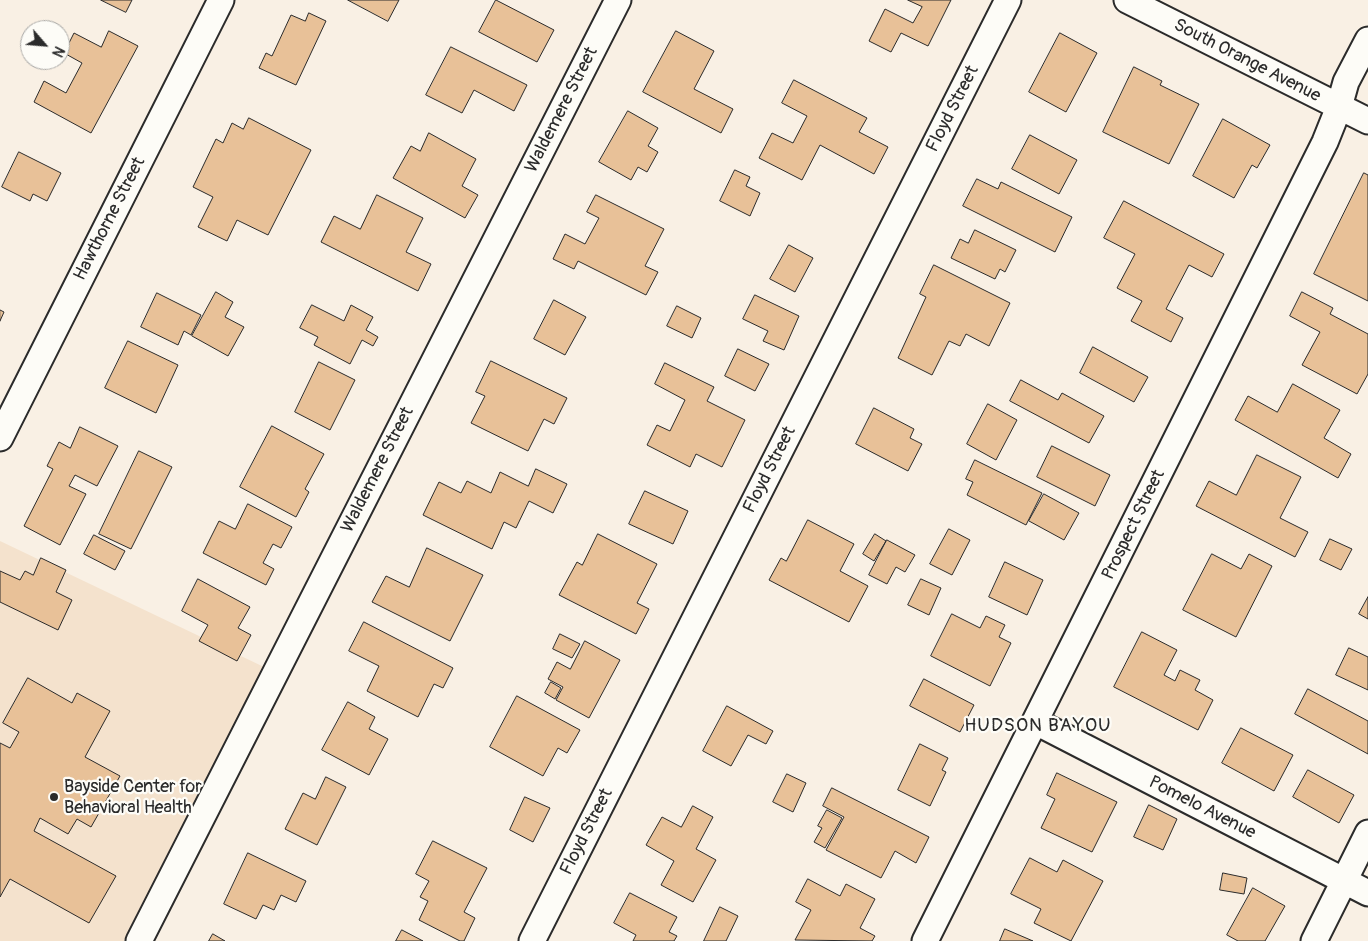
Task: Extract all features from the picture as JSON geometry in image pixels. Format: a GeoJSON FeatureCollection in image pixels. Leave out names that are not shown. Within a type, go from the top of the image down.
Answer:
{"type":"FeatureCollection","features":[{"type":"Feature","properties":{"kind":"street","name":"Hawthorne Street"},"geometry":{"type":"LineString","coordinates":[[0,438],[221,0]]}},
{"type":"Feature","properties":{"kind":"street","name":"Waldemere Street"},"geometry":{"type":"LineString","coordinates":[[139,941],[618,0]]}},
{"type":"Feature","properties":{"kind":"street","name":"Floyd Street"},"geometry":{"type":"LineString","coordinates":[[532,941],[1008,0]]}},
{"type":"Feature","properties":{"kind":"street","name":"South Orange Avenue"},"geometry":{"type":"LineString","coordinates":[[1127,0],[1368,121]]}},
{"type":"Feature","properties":{"kind":"street","name":"Prospect Street"},"geometry":{"type":"LineString","coordinates":[[925,941],[1321,151],[1339,107],[1346,82],[1368,40]]}},
{"type":"Feature","properties":{"kind":"street","name":"Pomelo Avenue"},"geometry":{"type":"LineString","coordinates":[[1036,722],[1368,893]]}},
{"type":"Feature","properties":{"kind":"street"},"geometry":{"type":"LineString","coordinates":[[1314,941],[1368,833]]}},
{"type":"Feature","properties":{"kind":"shaded area"},"geometry":{"type":"Polygon","coordinates":[[[0,541],[264,667],[124,941],[0,941],[0,541]]]}},
{"type":"Feature","properties":{"kind":"building"},"geometry":{"type":"Polygon","coordinates":[[[101,0],[132,0],[126,12],[101,0]]]}},
{"type":"Feature","properties":{"kind":"building"},"geometry":{"type":"Polygon","coordinates":[[[348,0],[399,0],[388,21],[348,0]]]}},
{"type":"Feature","properties":{"kind":"building"},"geometry":{"type":"Polygon","coordinates":[[[496,0],[554,30],[537,62],[479,32],[496,0]]]}},
{"type":"Feature","properties":{"kind":"building"},"geometry":{"type":"Polygon","coordinates":[[[908,0],[951,0],[928,46],[901,33],[891,52],[869,41],[885,9],[913,23],[922,7],[908,0]]]}},
{"type":"Feature","properties":{"kind":"building"},"geometry":{"type":"Polygon","coordinates":[[[309,13],[326,21],[296,85],[259,68],[266,53],[272,56],[291,15],[305,21],[309,13]]]}},
{"type":"Feature","properties":{"kind":"building"},"geometry":{"type":"Polygon","coordinates":[[[109,31],[138,46],[91,133],[34,102],[44,81],[66,93],[82,63],[70,56],[70,41],[74,33],[101,47],[109,31]]]}},
{"type":"Feature","properties":{"kind":"building"},"geometry":{"type":"Polygon","coordinates":[[[676,31],[714,51],[694,89],[733,109],[721,133],[643,92],[676,31]]]}},
{"type":"Feature","properties":{"kind":"building"},"geometry":{"type":"Polygon","coordinates":[[[1060,33],[1097,53],[1066,112],[1029,92],[1060,33]]]}},
{"type":"Feature","properties":{"kind":"building"},"geometry":{"type":"Polygon","coordinates":[[[451,47],[527,85],[514,111],[474,90],[462,113],[426,95],[451,47]]]}},
{"type":"Feature","properties":{"kind":"building"},"geometry":{"type":"Polygon","coordinates":[[[1134,67],[1162,81],[1160,85],[1199,104],[1169,164],[1103,132],[1134,67]]]}},
{"type":"Feature","properties":{"kind":"building"},"geometry":{"type":"Polygon","coordinates":[[[794,80],[867,118],[859,132],[888,147],[874,174],[820,145],[802,180],[759,158],[772,133],[793,143],[807,116],[782,103],[794,80]]]}},
{"type":"Feature","properties":{"kind":"building"},"geometry":{"type":"Polygon","coordinates":[[[628,111],[658,128],[648,146],[658,152],[647,172],[638,167],[631,180],[599,162],[628,111]]]}},
{"type":"Feature","properties":{"kind":"building"},"geometry":{"type":"Polygon","coordinates":[[[249,118],[311,150],[268,235],[237,220],[227,241],[198,227],[213,197],[193,187],[216,139],[223,143],[232,123],[243,129],[249,118]]]}},
{"type":"Feature","properties":{"kind":"building"},"geometry":{"type":"Polygon","coordinates":[[[1223,119],[1270,145],[1257,168],[1252,165],[1234,198],[1193,176],[1223,119]]]}},
{"type":"Feature","properties":{"kind":"building"},"geometry":{"type":"Polygon","coordinates":[[[429,133],[476,159],[462,186],[478,195],[465,218],[393,178],[411,146],[420,151],[429,133]]]}},
{"type":"Feature","properties":{"kind":"building"},"geometry":{"type":"Polygon","coordinates":[[[1030,135],[1077,160],[1059,194],[1012,169],[1030,135]]]}},
{"type":"Feature","properties":{"kind":"building"},"geometry":{"type":"Polygon","coordinates":[[[19,152],[61,173],[47,201],[33,194],[30,201],[2,187],[19,152]]]}},
{"type":"Feature","properties":{"kind":"building"},"geometry":{"type":"Polygon","coordinates":[[[735,170],[750,177],[746,186],[760,193],[750,216],[720,201],[735,170]]]}},
{"type":"Feature","properties":{"kind":"building"},"geometry":{"type":"Polygon","coordinates":[[[1364,173],[1368,175],[1368,301],[1314,274],[1364,173]]]}},
{"type":"Feature","properties":{"kind":"building"},"geometry":{"type":"Polygon","coordinates":[[[977,179],[998,189],[1001,182],[1072,217],[1055,252],[963,206],[977,179]]]}},
{"type":"Feature","properties":{"kind":"building"},"geometry":{"type":"Polygon","coordinates":[[[377,195],[423,218],[406,252],[431,264],[418,291],[321,242],[334,216],[360,229],[377,195]]]}},
{"type":"Feature","properties":{"kind":"building"},"geometry":{"type":"Polygon","coordinates":[[[596,195],[664,229],[645,266],[658,272],[646,295],[578,261],[574,269],[553,259],[565,234],[585,244],[599,218],[587,212],[596,195]]]}},
{"type":"Feature","properties":{"kind":"building"},"geometry":{"type":"Polygon","coordinates":[[[1124,201],[1224,254],[1212,277],[1189,265],[1166,309],[1183,318],[1171,342],[1131,321],[1142,301],[1117,288],[1135,254],[1104,238],[1124,201]]]}},
{"type":"Feature","properties":{"kind":"building"},"geometry":{"type":"Polygon","coordinates":[[[975,230],[1016,250],[1005,272],[1000,269],[995,279],[951,258],[960,239],[968,243],[975,230]]]}},
{"type":"Feature","properties":{"kind":"building"},"geometry":{"type":"Polygon","coordinates":[[[789,245],[813,258],[795,292],[770,279],[789,245]]]}},
{"type":"Feature","properties":{"kind":"building"},"geometry":{"type":"Polygon","coordinates":[[[934,265],[1010,303],[989,346],[966,334],[960,346],[949,341],[932,375],[898,358],[926,297],[920,294],[934,265]]]}},
{"type":"Feature","properties":{"kind":"building"},"geometry":{"type":"Polygon","coordinates":[[[216,292],[233,302],[225,317],[244,327],[228,356],[192,336],[216,292]]]}},
{"type":"Feature","properties":{"kind":"building"},"geometry":{"type":"Polygon","coordinates":[[[1302,292],[1333,308],[1330,314],[1368,334],[1368,374],[1357,394],[1302,365],[1320,332],[1290,316],[1302,292]]]}},
{"type":"Feature","properties":{"kind":"building"},"geometry":{"type":"Polygon","coordinates":[[[157,293],[201,315],[191,335],[184,331],[178,345],[141,327],[157,293]]]}},
{"type":"Feature","properties":{"kind":"building"},"geometry":{"type":"Polygon","coordinates":[[[755,295],[799,316],[784,350],[763,341],[768,331],[743,319],[755,295]]]}},
{"type":"Feature","properties":{"kind":"building"},"geometry":{"type":"Polygon","coordinates":[[[554,300],[586,317],[565,355],[534,339],[554,300]]]}},
{"type":"Feature","properties":{"kind":"building"},"geometry":{"type":"Polygon","coordinates":[[[312,305],[344,321],[351,305],[373,317],[366,330],[378,337],[373,346],[362,340],[350,364],[314,345],[318,337],[300,328],[312,305]]]}},
{"type":"Feature","properties":{"kind":"building"},"geometry":{"type":"Polygon","coordinates":[[[677,306],[701,318],[692,338],[667,326],[677,306]]]}},
{"type":"Feature","properties":{"kind":"building"},"geometry":{"type":"Polygon","coordinates":[[[0,310],[4,312],[0,321],[0,310]]]}},
{"type":"Feature","properties":{"kind":"building"},"geometry":{"type":"Polygon","coordinates":[[[128,341],[178,365],[156,413],[105,388],[128,341]]]}},
{"type":"Feature","properties":{"kind":"building"},"geometry":{"type":"Polygon","coordinates":[[[1093,347],[1148,377],[1134,402],[1080,373],[1093,347]]]}},
{"type":"Feature","properties":{"kind":"building"},"geometry":{"type":"Polygon","coordinates":[[[738,349],[769,364],[755,391],[725,376],[738,349]]]}},
{"type":"Feature","properties":{"kind":"building"},"geometry":{"type":"Polygon","coordinates":[[[491,361],[567,398],[554,424],[544,419],[528,451],[471,423],[485,396],[476,392],[491,361]]]}},
{"type":"Feature","properties":{"kind":"building"},"geometry":{"type":"Polygon","coordinates":[[[319,362],[355,380],[330,430],[295,412],[319,362]]]}},
{"type":"Feature","properties":{"kind":"building"},"geometry":{"type":"Polygon","coordinates":[[[665,363],[714,387],[707,401],[745,420],[722,467],[696,454],[690,467],[647,445],[657,425],[670,431],[685,400],[655,384],[665,363]]]}},
{"type":"Feature","properties":{"kind":"building"},"geometry":{"type":"Polygon","coordinates":[[[1021,380],[1058,400],[1062,393],[1104,416],[1089,443],[1010,401],[1021,380]]]}},
{"type":"Feature","properties":{"kind":"building"},"geometry":{"type":"Polygon","coordinates":[[[1293,384],[1340,410],[1324,438],[1351,454],[1338,478],[1235,420],[1248,396],[1277,412],[1293,384]]]}},
{"type":"Feature","properties":{"kind":"building"},"geometry":{"type":"Polygon","coordinates":[[[988,404],[1017,420],[996,460],[967,444],[988,404]]]}},
{"type":"Feature","properties":{"kind":"building"},"geometry":{"type":"Polygon","coordinates":[[[874,408],[914,429],[910,438],[922,444],[908,471],[856,444],[874,408]]]}},
{"type":"Feature","properties":{"kind":"building"},"geometry":{"type":"Polygon","coordinates":[[[272,426],[324,454],[305,489],[309,492],[296,517],[240,487],[272,426]]]}},
{"type":"Feature","properties":{"kind":"building"},"geometry":{"type":"Polygon","coordinates":[[[80,427],[118,446],[97,486],[75,475],[69,486],[86,494],[60,545],[24,526],[53,469],[47,466],[59,442],[70,448],[80,427]]]}},
{"type":"Feature","properties":{"kind":"building"},"geometry":{"type":"Polygon","coordinates":[[[1052,446],[1110,475],[1095,506],[1037,477],[1052,446]]]}},
{"type":"Feature","properties":{"kind":"building"},"geometry":{"type":"Polygon","coordinates":[[[139,451],[172,467],[131,549],[99,534],[139,451]]]}},
{"type":"Feature","properties":{"kind":"building"},"geometry":{"type":"Polygon","coordinates":[[[1257,455],[1301,477],[1280,518],[1308,532],[1295,557],[1196,506],[1209,481],[1236,495],[1257,455]]]}},
{"type":"Feature","properties":{"kind":"building"},"geometry":{"type":"Polygon","coordinates":[[[975,460],[1042,493],[1026,525],[967,495],[973,482],[966,479],[975,460]]]}},
{"type":"Feature","properties":{"kind":"building"},"geometry":{"type":"Polygon","coordinates":[[[536,469],[567,484],[553,513],[529,501],[516,528],[504,522],[492,549],[423,515],[439,482],[461,493],[467,481],[491,493],[500,472],[528,486],[536,469]]]}},
{"type":"Feature","properties":{"kind":"building"},"geometry":{"type":"Polygon","coordinates":[[[645,491],[688,511],[673,544],[629,524],[645,491]]]}},
{"type":"Feature","properties":{"kind":"building"},"geometry":{"type":"Polygon","coordinates":[[[1044,494],[1079,513],[1064,540],[1029,521],[1044,494]]]}},
{"type":"Feature","properties":{"kind":"building"},"geometry":{"type":"Polygon","coordinates":[[[248,504],[292,527],[281,548],[273,544],[263,563],[274,569],[266,585],[203,553],[219,521],[235,529],[248,504]]]}},
{"type":"Feature","properties":{"kind":"building"},"geometry":{"type":"Polygon","coordinates":[[[808,520],[854,544],[840,571],[868,586],[849,622],[769,580],[781,558],[786,561],[808,520]]]}},
{"type":"Feature","properties":{"kind":"building"},"geometry":{"type":"Polygon","coordinates":[[[949,529],[970,540],[952,575],[930,564],[949,529]]]}},
{"type":"Feature","properties":{"kind":"building"},"geometry":{"type":"Polygon","coordinates":[[[598,534],[657,564],[637,603],[649,609],[636,634],[559,595],[577,562],[582,565],[598,534]]]}},
{"type":"Feature","properties":{"kind":"building"},"geometry":{"type":"Polygon","coordinates":[[[875,534],[886,541],[874,561],[863,554],[875,534]]]}},
{"type":"Feature","properties":{"kind":"building"},"geometry":{"type":"Polygon","coordinates":[[[94,535],[125,551],[115,570],[84,554],[94,535]]]}},
{"type":"Feature","properties":{"kind":"building"},"geometry":{"type":"Polygon","coordinates":[[[1330,539],[1352,549],[1341,570],[1320,560],[1330,539]]]}},
{"type":"Feature","properties":{"kind":"building"},"geometry":{"type":"Polygon","coordinates":[[[887,540],[915,555],[905,572],[896,567],[887,584],[869,575],[887,540]]]}},
{"type":"Feature","properties":{"kind":"building"},"geometry":{"type":"Polygon","coordinates":[[[427,548],[483,575],[450,641],[372,602],[386,576],[409,587],[427,548]]]}},
{"type":"Feature","properties":{"kind":"building"},"geometry":{"type":"Polygon","coordinates":[[[1212,554],[1241,569],[1249,554],[1272,566],[1236,637],[1183,610],[1212,554]]]}},
{"type":"Feature","properties":{"kind":"building"},"geometry":{"type":"Polygon","coordinates":[[[41,558],[66,570],[56,592],[72,600],[58,630],[0,602],[0,571],[20,580],[25,571],[33,575],[41,558]]]}},
{"type":"Feature","properties":{"kind":"building"},"geometry":{"type":"Polygon","coordinates":[[[1005,562],[1043,580],[1027,615],[989,597],[1005,562]]]}},
{"type":"Feature","properties":{"kind":"building"},"geometry":{"type":"Polygon","coordinates":[[[198,579],[250,607],[238,628],[251,635],[237,661],[199,641],[208,625],[182,611],[198,579]]]}},
{"type":"Feature","properties":{"kind":"building"},"geometry":{"type":"Polygon","coordinates":[[[921,579],[941,588],[929,615],[908,605],[921,579]]]}},
{"type":"Feature","properties":{"kind":"building"},"geometry":{"type":"Polygon","coordinates":[[[1368,597],[1368,619],[1359,614],[1368,597]]]}},
{"type":"Feature","properties":{"kind":"building"},"geometry":{"type":"Polygon","coordinates":[[[952,614],[980,628],[986,616],[1005,625],[999,637],[1011,643],[990,686],[931,656],[952,614]]]}},
{"type":"Feature","properties":{"kind":"building"},"geometry":{"type":"Polygon","coordinates":[[[364,622],[453,668],[443,688],[434,684],[418,717],[367,691],[379,666],[349,651],[364,622]]]}},
{"type":"Feature","properties":{"kind":"building"},"geometry":{"type":"Polygon","coordinates":[[[1142,632],[1177,650],[1164,675],[1175,681],[1180,670],[1200,680],[1195,690],[1213,700],[1198,730],[1114,687],[1142,632]]]}},
{"type":"Feature","properties":{"kind":"building"},"geometry":{"type":"Polygon","coordinates":[[[560,634],[580,644],[572,658],[553,649],[560,634]]]}},
{"type":"Feature","properties":{"kind":"building"},"geometry":{"type":"Polygon","coordinates":[[[585,641],[620,660],[589,718],[556,700],[563,687],[548,679],[557,662],[570,669],[585,641]]]}},
{"type":"Feature","properties":{"kind":"building"},"geometry":{"type":"Polygon","coordinates":[[[1349,648],[1368,657],[1368,690],[1336,675],[1349,648]]]}},
{"type":"Feature","properties":{"kind":"building","name":"Bayside Center for Behavioral Health"},"geometry":{"type":"Polygon","coordinates":[[[28,678],[72,703],[77,693],[110,711],[85,757],[120,776],[91,827],[77,819],[68,834],[40,818],[34,831],[116,876],[89,923],[10,879],[0,897],[0,743],[10,748],[19,732],[3,723],[28,678]]]}},
{"type":"Feature","properties":{"kind":"building"},"geometry":{"type":"Polygon","coordinates":[[[924,679],[974,705],[960,732],[910,706],[924,679]]]}},
{"type":"Feature","properties":{"kind":"building"},"geometry":{"type":"Polygon","coordinates":[[[551,682],[561,688],[555,699],[545,693],[551,682]]]}},
{"type":"Feature","properties":{"kind":"building"},"geometry":{"type":"Polygon","coordinates":[[[1308,689],[1368,721],[1368,754],[1295,714],[1308,689]]]}},
{"type":"Feature","properties":{"kind":"building"},"geometry":{"type":"Polygon","coordinates":[[[517,696],[580,730],[567,753],[558,748],[543,776],[490,747],[517,696]]]}},
{"type":"Feature","properties":{"kind":"building"},"geometry":{"type":"Polygon","coordinates":[[[348,702],[375,717],[369,729],[388,739],[369,775],[322,750],[348,702]]]}},
{"type":"Feature","properties":{"kind":"building"},"geometry":{"type":"Polygon","coordinates":[[[727,706],[773,731],[766,744],[748,735],[731,766],[703,751],[727,706]]]}},
{"type":"Feature","properties":{"kind":"building"},"geometry":{"type":"Polygon","coordinates":[[[1241,728],[1293,755],[1274,791],[1222,763],[1241,728]]]}},
{"type":"Feature","properties":{"kind":"building"},"geometry":{"type":"Polygon","coordinates":[[[920,744],[948,758],[942,770],[946,772],[930,806],[898,790],[920,744]]]}},
{"type":"Feature","properties":{"kind":"building"},"geometry":{"type":"Polygon","coordinates":[[[1308,770],[1354,795],[1339,823],[1293,797],[1308,770]]]}},
{"type":"Feature","properties":{"kind":"building"},"geometry":{"type":"Polygon","coordinates":[[[1057,773],[1117,802],[1092,852],[1041,828],[1055,799],[1047,795],[1057,773]]]}},
{"type":"Feature","properties":{"kind":"building"},"geometry":{"type":"Polygon","coordinates":[[[787,774],[806,783],[793,812],[773,802],[787,774]]]}},
{"type":"Feature","properties":{"kind":"building"},"geometry":{"type":"Polygon","coordinates":[[[326,777],[346,787],[317,845],[285,829],[303,793],[315,799],[326,777]]]}},
{"type":"Feature","properties":{"kind":"building"},"geometry":{"type":"Polygon","coordinates":[[[832,788],[929,837],[916,863],[895,851],[881,878],[826,850],[844,817],[823,806],[832,788]]]}},
{"type":"Feature","properties":{"kind":"building"},"geometry":{"type":"Polygon","coordinates":[[[525,797],[550,808],[533,842],[510,830],[525,797]]]}},
{"type":"Feature","properties":{"kind":"building"},"geometry":{"type":"Polygon","coordinates":[[[1149,805],[1177,819],[1163,850],[1134,837],[1149,805]]]}},
{"type":"Feature","properties":{"kind":"building"},"geometry":{"type":"Polygon","coordinates":[[[693,806],[713,817],[696,849],[716,860],[693,902],[661,885],[674,861],[646,845],[662,817],[681,827],[693,806]]]}},
{"type":"Feature","properties":{"kind":"building"},"geometry":{"type":"Polygon","coordinates":[[[827,810],[842,818],[825,848],[814,842],[822,828],[818,826],[827,810]]]}},
{"type":"Feature","properties":{"kind":"building"},"geometry":{"type":"Polygon","coordinates":[[[433,841],[487,868],[464,912],[475,918],[464,941],[460,941],[419,920],[428,901],[420,897],[429,881],[416,874],[433,841]]]}},
{"type":"Feature","properties":{"kind":"building"},"geometry":{"type":"Polygon","coordinates":[[[248,853],[306,881],[296,902],[281,895],[274,910],[263,905],[256,919],[224,904],[248,853]]]}},
{"type":"Feature","properties":{"kind":"building"},"geometry":{"type":"Polygon","coordinates":[[[1030,858],[1057,872],[1063,860],[1103,881],[1071,941],[1034,923],[1041,909],[1011,894],[1030,858]]]}},
{"type":"Feature","properties":{"kind":"building"},"geometry":{"type":"Polygon","coordinates":[[[1223,873],[1247,878],[1244,894],[1220,890],[1223,873]]]}},
{"type":"Feature","properties":{"kind":"building"},"geometry":{"type":"Polygon","coordinates":[[[808,879],[840,896],[846,884],[875,899],[860,928],[875,936],[872,941],[795,940],[811,910],[796,902],[808,879]]]}},
{"type":"Feature","properties":{"kind":"building"},"geometry":{"type":"Polygon","coordinates":[[[1253,888],[1285,906],[1265,941],[1238,941],[1227,935],[1253,888]]]}},
{"type":"Feature","properties":{"kind":"building"},"geometry":{"type":"Polygon","coordinates":[[[630,893],[677,917],[669,932],[677,936],[674,941],[633,941],[636,935],[614,923],[630,893]]]}},
{"type":"Feature","properties":{"kind":"building"},"geometry":{"type":"Polygon","coordinates":[[[720,907],[738,916],[726,941],[704,941],[720,907]]]}},
{"type":"Feature","properties":{"kind":"building"},"geometry":{"type":"Polygon","coordinates":[[[1005,929],[1033,941],[1000,941],[1005,929]]]}},
{"type":"Feature","properties":{"kind":"building"},"geometry":{"type":"Polygon","coordinates":[[[402,930],[423,941],[396,941],[402,930]]]}},
{"type":"Feature","properties":{"kind":"building"},"geometry":{"type":"Polygon","coordinates":[[[213,934],[225,941],[209,941],[213,934]]]}},
{"type":"Feature","properties":{"kind":"place","name":"Bayside Center for Behavioral Health"},"geometry":{"type":"Point","coordinates":[54,797]}},
{"type":"Feature","properties":{"kind":"district","name":"HUDSON BAYOU"},"geometry":{"type":"Point","coordinates":[1038,726]}}]}
